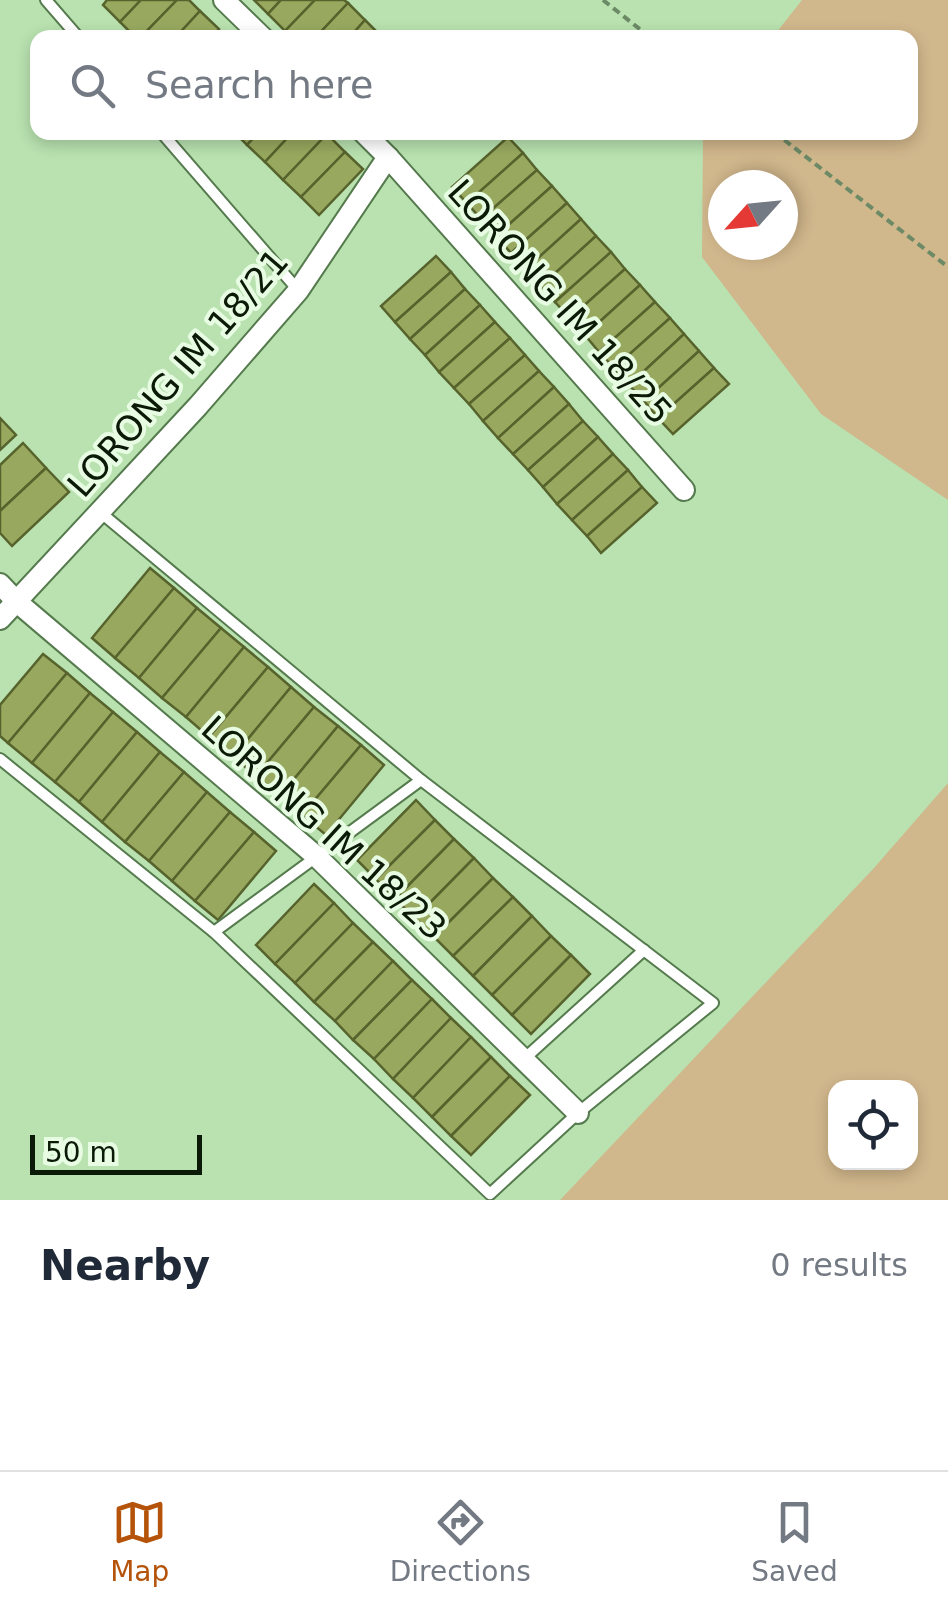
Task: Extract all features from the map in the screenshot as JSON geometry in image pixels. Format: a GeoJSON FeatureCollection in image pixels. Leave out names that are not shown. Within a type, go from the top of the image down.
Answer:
{"type":"FeatureCollection","features":[{"type":"Feature","properties":{"kind":"street"},"geometry":{"type":"LineString","coordinates":[[224,0],[255,30]]}},
{"type":"Feature","properties":{"kind":"street","name":"LORONG IM 18/25"},"geometry":{"type":"LineString","coordinates":[[371,140],[684,490]]}},
{"type":"Feature","properties":{"kind":"street","name":"LORONG IM 18/21"},"geometry":{"type":"LineString","coordinates":[[0,618],[298,291],[388,156]]}},
{"type":"Feature","properties":{"kind":"street","name":"LORONG IM 18/23"},"geometry":{"type":"LineString","coordinates":[[0,584],[316,856],[578,1113]]}},
{"type":"Feature","properties":{"kind":"lane"},"geometry":{"type":"LineString","coordinates":[[46,0],[72,30]]}},
{"type":"Feature","properties":{"kind":"lane"},"geometry":{"type":"LineString","coordinates":[[168,140],[298,291]]}},
{"type":"Feature","properties":{"kind":"lane"},"geometry":{"type":"LineString","coordinates":[[0,758],[214,932],[490,1194],[578,1113],[713,1003],[421,780],[100,512]]}},
{"type":"Feature","properties":{"kind":"lane"},"geometry":{"type":"LineString","coordinates":[[214,932],[421,780]]}},
{"type":"Feature","properties":{"kind":"lane"},"geometry":{"type":"LineString","coordinates":[[523,1060],[644,950]]}},
{"type":"Feature","properties":{"kind":"path"},"geometry":{"type":"LineString","coordinates":[[603,0],[641,30]]}},
{"type":"Feature","properties":{"kind":"path"},"geometry":{"type":"LineString","coordinates":[[784,140],[948,267]]}},
{"type":"Feature","properties":{"kind":"shaded area"},"geometry":{"type":"Polygon","coordinates":[[[802,0],[948,0],[948,500],[821,414],[702,257],[703,140],[918,140],[918,30],[778,30],[802,0]]]}},
{"type":"Feature","properties":{"kind":"shaded area"},"geometry":{"type":"Polygon","coordinates":[[[948,783],[948,1200],[560,1200],[874,868],[948,783]]]}},
{"type":"Feature","properties":{"kind":"building"},"geometry":{"type":"Polygon","coordinates":[[[107,0],[141,0],[120,22],[103,5],[107,0]]]}},
{"type":"Feature","properties":{"kind":"building"},"geometry":{"type":"Polygon","coordinates":[[[141,0],[177,0],[148,30],[128,30],[120,22],[141,0]]]}},
{"type":"Feature","properties":{"kind":"building"},"geometry":{"type":"Polygon","coordinates":[[[177,0],[189,0],[200,11],[182,30],[148,30],[177,0]]]}},
{"type":"Feature","properties":{"kind":"building"},"geometry":{"type":"Polygon","coordinates":[[[254,0],[281,0],[268,14],[254,0]]]}},
{"type":"Feature","properties":{"kind":"building"},"geometry":{"type":"Polygon","coordinates":[[[281,0],[315,0],[286,30],[268,14],[281,0]]]}},
{"type":"Feature","properties":{"kind":"building"},"geometry":{"type":"Polygon","coordinates":[[[315,0],[348,3],[323,30],[286,30],[315,0]]]}},
{"type":"Feature","properties":{"kind":"building"},"geometry":{"type":"Polygon","coordinates":[[[348,3],[365,20],[356,30],[323,30],[348,3]]]}},
{"type":"Feature","properties":{"kind":"building"},"geometry":{"type":"Polygon","coordinates":[[[200,11],[219,29],[218,30],[182,30],[200,11]]]}},
{"type":"Feature","properties":{"kind":"building"},"geometry":{"type":"Polygon","coordinates":[[[365,20],[375,30],[356,30],[365,20]]]}},
{"type":"Feature","properties":{"kind":"building"},"geometry":{"type":"Polygon","coordinates":[[[252,140],[286,140],[265,162],[247,145],[252,140]]]}},
{"type":"Feature","properties":{"kind":"building"},"geometry":{"type":"Polygon","coordinates":[[[286,140],[321,140],[283,180],[265,162],[286,140]]]}},
{"type":"Feature","properties":{"kind":"building"},"geometry":{"type":"Polygon","coordinates":[[[321,140],[333,140],[345,152],[301,197],[283,180],[321,140]]]}},
{"type":"Feature","properties":{"kind":"building"},"geometry":{"type":"Polygon","coordinates":[[[505,140],[511,140],[523,153],[467,203],[452,187],[505,140]]]}},
{"type":"Feature","properties":{"kind":"building"},"geometry":{"type":"Polygon","coordinates":[[[345,152],[363,169],[319,215],[301,197],[345,152]]]}},
{"type":"Feature","properties":{"kind":"building"},"geometry":{"type":"Polygon","coordinates":[[[523,153],[537,170],[481,219],[467,203],[523,153]]]}},
{"type":"Feature","properties":{"kind":"building"},"geometry":{"type":"Polygon","coordinates":[[[537,170],[552,186],[496,236],[481,219],[537,170]]]}},
{"type":"Feature","properties":{"kind":"building"},"geometry":{"type":"Polygon","coordinates":[[[552,186],[567,203],[511,253],[496,236],[552,186]]]}},
{"type":"Feature","properties":{"kind":"building"},"geometry":{"type":"Polygon","coordinates":[[[567,203],[581,219],[526,269],[511,253],[567,203]]]}},
{"type":"Feature","properties":{"kind":"building"},"geometry":{"type":"Polygon","coordinates":[[[581,219],[596,236],[541,286],[526,269],[581,219]]]}},
{"type":"Feature","properties":{"kind":"building"},"geometry":{"type":"Polygon","coordinates":[[[596,236],[611,252],[555,302],[541,286],[596,236]]]}},
{"type":"Feature","properties":{"kind":"building"},"geometry":{"type":"Polygon","coordinates":[[[611,252],[625,269],[570,318],[555,302],[611,252]]]}},
{"type":"Feature","properties":{"kind":"building"},"geometry":{"type":"Polygon","coordinates":[[[436,256],[451,272],[395,322],[381,306],[436,256]]]}},
{"type":"Feature","properties":{"kind":"building"},"geometry":{"type":"Polygon","coordinates":[[[625,269],[640,285],[585,335],[570,318],[625,269]]]}},
{"type":"Feature","properties":{"kind":"building"},"geometry":{"type":"Polygon","coordinates":[[[451,272],[465,289],[410,339],[395,322],[451,272]]]}},
{"type":"Feature","properties":{"kind":"building"},"geometry":{"type":"Polygon","coordinates":[[[640,285],[655,302],[599,352],[585,335],[640,285]]]}},
{"type":"Feature","properties":{"kind":"building"},"geometry":{"type":"Polygon","coordinates":[[[465,289],[480,305],[425,355],[410,339],[465,289]]]}},
{"type":"Feature","properties":{"kind":"building"},"geometry":{"type":"Polygon","coordinates":[[[655,302],[670,318],[614,368],[599,352],[655,302]]]}},
{"type":"Feature","properties":{"kind":"building"},"geometry":{"type":"Polygon","coordinates":[[[480,305],[495,322],[439,372],[425,355],[480,305]]]}},
{"type":"Feature","properties":{"kind":"building"},"geometry":{"type":"Polygon","coordinates":[[[670,318],[684,334],[629,385],[614,368],[670,318]]]}},
{"type":"Feature","properties":{"kind":"building"},"geometry":{"type":"Polygon","coordinates":[[[495,322],[510,338],[454,388],[439,372],[495,322]]]}},
{"type":"Feature","properties":{"kind":"building"},"geometry":{"type":"Polygon","coordinates":[[[684,334],[699,351],[644,401],[629,385],[684,334]]]}},
{"type":"Feature","properties":{"kind":"building"},"geometry":{"type":"Polygon","coordinates":[[[510,338],[525,355],[469,404],[454,388],[510,338]]]}},
{"type":"Feature","properties":{"kind":"building"},"geometry":{"type":"Polygon","coordinates":[[[699,351],[714,368],[658,418],[644,401],[699,351]]]}},
{"type":"Feature","properties":{"kind":"building"},"geometry":{"type":"Polygon","coordinates":[[[525,355],[539,371],[483,421],[469,404],[525,355]]]}},
{"type":"Feature","properties":{"kind":"building"},"geometry":{"type":"Polygon","coordinates":[[[714,368],[729,384],[673,434],[658,418],[714,368]]]}},
{"type":"Feature","properties":{"kind":"building"},"geometry":{"type":"Polygon","coordinates":[[[539,371],[554,387],[498,438],[483,421],[539,371]]]}},
{"type":"Feature","properties":{"kind":"building"},"geometry":{"type":"Polygon","coordinates":[[[554,387],[569,404],[513,454],[498,438],[554,387]]]}},
{"type":"Feature","properties":{"kind":"building"},"geometry":{"type":"Polygon","coordinates":[[[569,404],[583,421],[528,470],[513,454],[569,404]]]}},
{"type":"Feature","properties":{"kind":"building"},"geometry":{"type":"Polygon","coordinates":[[[0,418],[16,435],[0,450],[0,418]]]}},
{"type":"Feature","properties":{"kind":"building"},"geometry":{"type":"Polygon","coordinates":[[[583,421],[598,437],[543,487],[528,470],[583,421]]]}},
{"type":"Feature","properties":{"kind":"building"},"geometry":{"type":"Polygon","coordinates":[[[598,437],[613,454],[557,504],[543,487],[598,437]]]}},
{"type":"Feature","properties":{"kind":"building"},"geometry":{"type":"Polygon","coordinates":[[[23,443],[46,468],[0,511],[0,465],[23,443]]]}},
{"type":"Feature","properties":{"kind":"building"},"geometry":{"type":"Polygon","coordinates":[[[613,454],[628,470],[572,520],[557,504],[613,454]]]}},
{"type":"Feature","properties":{"kind":"building"},"geometry":{"type":"Polygon","coordinates":[[[46,468],[69,492],[12,546],[0,533],[0,511],[46,468]]]}},
{"type":"Feature","properties":{"kind":"building"},"geometry":{"type":"Polygon","coordinates":[[[628,470],[642,487],[587,536],[572,520],[628,470]]]}},
{"type":"Feature","properties":{"kind":"building"},"geometry":{"type":"Polygon","coordinates":[[[642,487],[657,503],[601,553],[587,536],[642,487]]]}},
{"type":"Feature","properties":{"kind":"building"},"geometry":{"type":"Polygon","coordinates":[[[150,568],[174,588],[115,658],[92,638],[150,568]]]}},
{"type":"Feature","properties":{"kind":"building"},"geometry":{"type":"Polygon","coordinates":[[[174,588],[197,608],[139,678],[115,658],[174,588]]]}},
{"type":"Feature","properties":{"kind":"building"},"geometry":{"type":"Polygon","coordinates":[[[197,608],[221,628],[162,698],[139,678],[197,608]]]}},
{"type":"Feature","properties":{"kind":"building"},"geometry":{"type":"Polygon","coordinates":[[[221,628],[244,647],[186,717],[162,698],[221,628]]]}},
{"type":"Feature","properties":{"kind":"building"},"geometry":{"type":"Polygon","coordinates":[[[244,647],[268,667],[209,737],[186,717],[244,647]]]}},
{"type":"Feature","properties":{"kind":"building"},"geometry":{"type":"Polygon","coordinates":[[[43,654],[67,673],[8,743],[0,736],[0,705],[43,654]]]}},
{"type":"Feature","properties":{"kind":"building"},"geometry":{"type":"Polygon","coordinates":[[[268,667],[291,687],[233,757],[209,737],[268,667]]]}},
{"type":"Feature","properties":{"kind":"building"},"geometry":{"type":"Polygon","coordinates":[[[67,673],[90,693],[32,763],[8,743],[67,673]]]}},
{"type":"Feature","properties":{"kind":"building"},"geometry":{"type":"Polygon","coordinates":[[[291,687],[314,707],[256,776],[233,757],[291,687]]]}},
{"type":"Feature","properties":{"kind":"building"},"geometry":{"type":"Polygon","coordinates":[[[90,693],[113,712],[55,782],[32,763],[90,693]]]}},
{"type":"Feature","properties":{"kind":"building"},"geometry":{"type":"Polygon","coordinates":[[[314,707],[338,726],[280,796],[256,776],[314,707]]]}},
{"type":"Feature","properties":{"kind":"building"},"geometry":{"type":"Polygon","coordinates":[[[113,712],[137,732],[79,802],[55,782],[113,712]]]}},
{"type":"Feature","properties":{"kind":"building"},"geometry":{"type":"Polygon","coordinates":[[[338,726],[361,745],[302,815],[280,796],[338,726]]]}},
{"type":"Feature","properties":{"kind":"building"},"geometry":{"type":"Polygon","coordinates":[[[137,732],[160,752],[102,822],[79,802],[137,732]]]}},
{"type":"Feature","properties":{"kind":"building"},"geometry":{"type":"Polygon","coordinates":[[[361,745],[384,765],[326,835],[302,815],[361,745]]]}},
{"type":"Feature","properties":{"kind":"building"},"geometry":{"type":"Polygon","coordinates":[[[160,752],[184,772],[125,842],[102,822],[160,752]]]}},
{"type":"Feature","properties":{"kind":"building"},"geometry":{"type":"Polygon","coordinates":[[[184,772],[207,792],[149,861],[125,842],[184,772]]]}},
{"type":"Feature","properties":{"kind":"building"},"geometry":{"type":"Polygon","coordinates":[[[207,792],[230,812],[172,881],[149,861],[207,792]]]}},
{"type":"Feature","properties":{"kind":"building"},"geometry":{"type":"Polygon","coordinates":[[[416,800],[435,820],[376,879],[357,860],[416,800]]]}},
{"type":"Feature","properties":{"kind":"building"},"geometry":{"type":"Polygon","coordinates":[[[230,812],[254,832],[195,901],[172,881],[230,812]]]}},
{"type":"Feature","properties":{"kind":"building"},"geometry":{"type":"Polygon","coordinates":[[[435,820],[454,839],[395,899],[376,879],[435,820]]]}},
{"type":"Feature","properties":{"kind":"building"},"geometry":{"type":"Polygon","coordinates":[[[254,832],[276,851],[218,920],[195,901],[254,832]]]}},
{"type":"Feature","properties":{"kind":"building"},"geometry":{"type":"Polygon","coordinates":[[[454,839],[474,858],[415,918],[395,899],[454,839]]]}},
{"type":"Feature","properties":{"kind":"building"},"geometry":{"type":"Polygon","coordinates":[[[474,858],[493,878],[434,937],[415,918],[474,858]]]}},
{"type":"Feature","properties":{"kind":"building"},"geometry":{"type":"Polygon","coordinates":[[[493,878],[513,897],[453,956],[434,937],[493,878]]]}},
{"type":"Feature","properties":{"kind":"building"},"geometry":{"type":"Polygon","coordinates":[[[314,884],[334,903],[275,964],[256,945],[314,884]]]}},
{"type":"Feature","properties":{"kind":"building"},"geometry":{"type":"Polygon","coordinates":[[[513,897],[532,916],[473,976],[453,956],[513,897]]]}},
{"type":"Feature","properties":{"kind":"building"},"geometry":{"type":"Polygon","coordinates":[[[334,903],[353,923],[295,983],[275,964],[334,903]]]}},
{"type":"Feature","properties":{"kind":"building"},"geometry":{"type":"Polygon","coordinates":[[[532,916],[551,936],[492,995],[473,976],[532,916]]]}},
{"type":"Feature","properties":{"kind":"building"},"geometry":{"type":"Polygon","coordinates":[[[353,923],[373,942],[314,1002],[295,983],[353,923]]]}},
{"type":"Feature","properties":{"kind":"building"},"geometry":{"type":"Polygon","coordinates":[[[551,936],[571,955],[512,1015],[492,995],[551,936]]]}},
{"type":"Feature","properties":{"kind":"building"},"geometry":{"type":"Polygon","coordinates":[[[373,942],[393,961],[335,1021],[314,1002],[373,942]]]}},
{"type":"Feature","properties":{"kind":"building"},"geometry":{"type":"Polygon","coordinates":[[[571,955],[590,974],[531,1034],[512,1015],[571,955]]]}},
{"type":"Feature","properties":{"kind":"building"},"geometry":{"type":"Polygon","coordinates":[[[393,961],[412,980],[353,1040],[335,1021],[393,961]]]}},
{"type":"Feature","properties":{"kind":"building"},"geometry":{"type":"Polygon","coordinates":[[[412,980],[432,999],[374,1059],[353,1040],[412,980]]]}},
{"type":"Feature","properties":{"kind":"building"},"geometry":{"type":"Polygon","coordinates":[[[432,999],[451,1018],[393,1079],[374,1059],[432,999]]]}},
{"type":"Feature","properties":{"kind":"building"},"geometry":{"type":"Polygon","coordinates":[[[451,1018],[471,1037],[413,1098],[393,1079],[451,1018]]]}},
{"type":"Feature","properties":{"kind":"building"},"geometry":{"type":"Polygon","coordinates":[[[471,1037],[491,1057],[432,1117],[413,1098],[471,1037]]]}},
{"type":"Feature","properties":{"kind":"building"},"geometry":{"type":"Polygon","coordinates":[[[491,1057],[510,1076],[451,1136],[432,1117],[491,1057]]]}},
{"type":"Feature","properties":{"kind":"building"},"geometry":{"type":"Polygon","coordinates":[[[510,1076],[530,1095],[471,1155],[451,1136],[510,1076]]]}}]}
